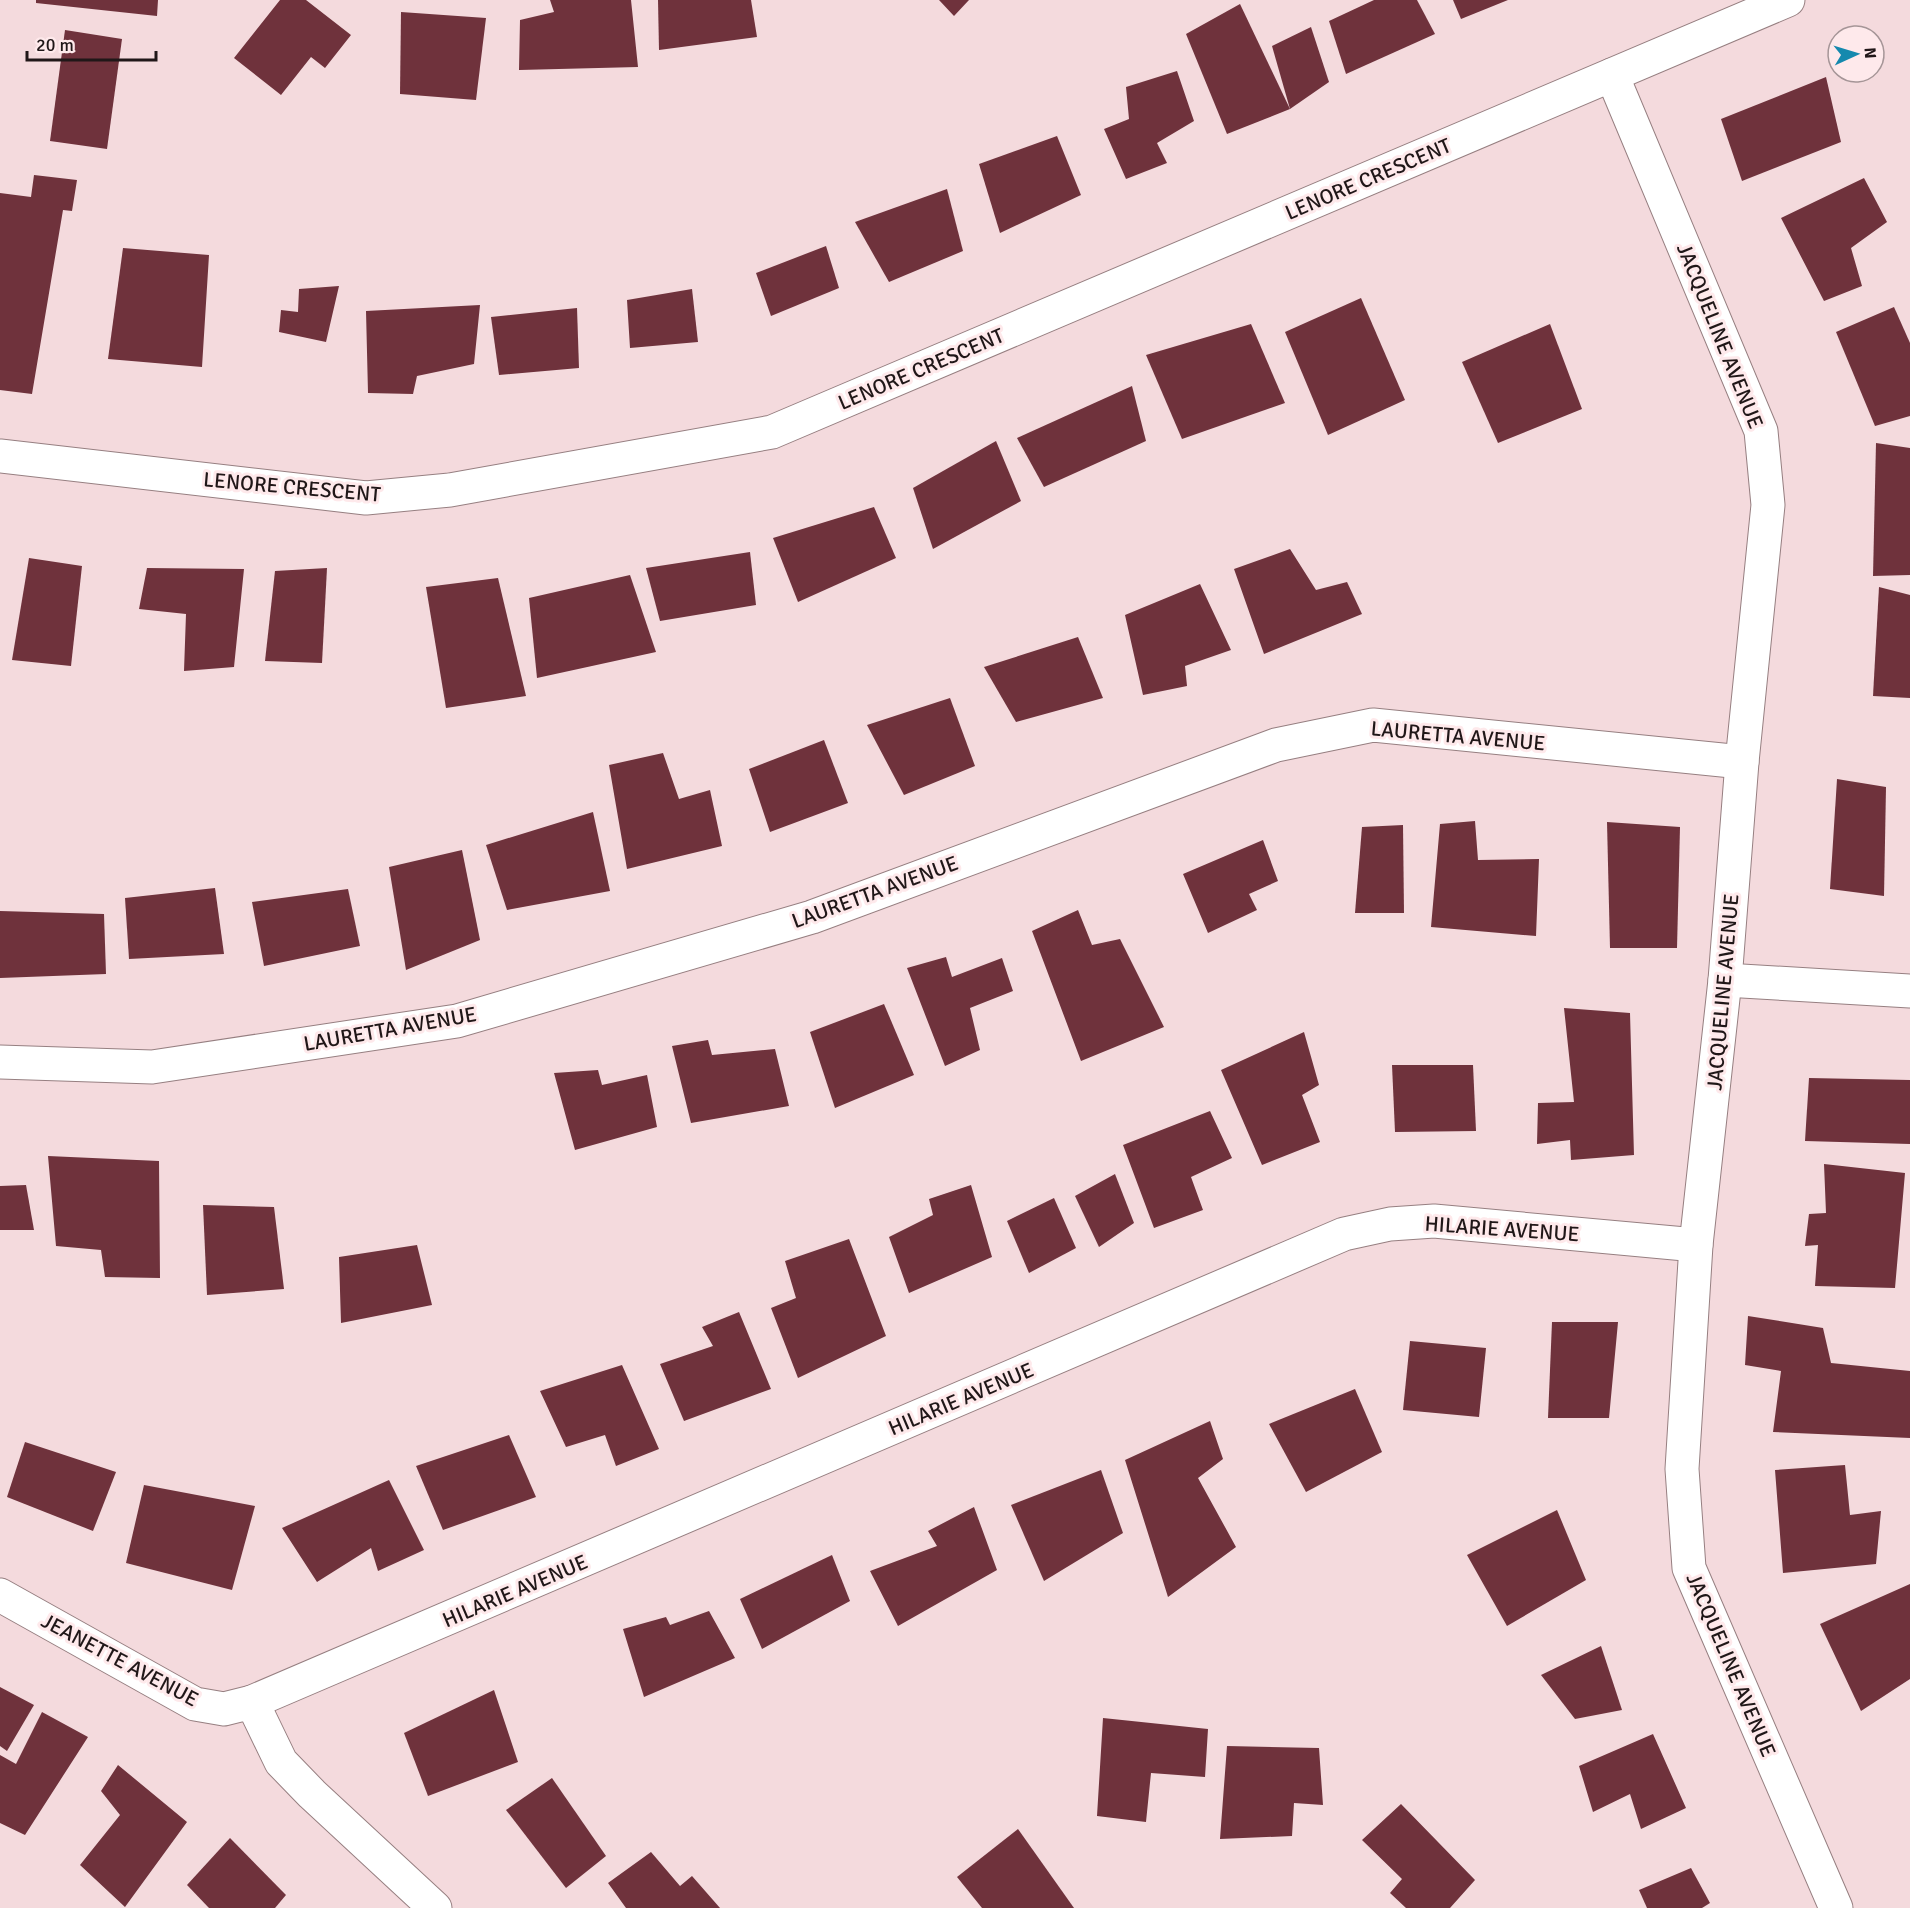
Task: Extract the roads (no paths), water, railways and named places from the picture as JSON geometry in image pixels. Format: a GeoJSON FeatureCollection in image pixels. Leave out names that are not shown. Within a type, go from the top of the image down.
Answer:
{"type":"FeatureCollection","features":[{"type":"Feature","properties":{"kind":"street","name":"LENORE CRESCENT"},"geometry":{"type":"LineString","coordinates":[[0,456],[366,498],[450,490],[772,432],[1788,0]]}},
{"type":"Feature","properties":{"kind":"street","name":"JACQUELINE AVENUE"},"geometry":{"type":"LineString","coordinates":[[1612,75],[1761,431],[1768,505],[1742,762],[1725,980],[1696,1245],[1682,1468],[1689,1568],[1836,1908]]}},
{"type":"Feature","properties":{"kind":"street","name":"LAURETTA AVENUE"},"geometry":{"type":"LineString","coordinates":[[0,1062],[152,1067],[457,1021],[812,916],[1276,745],[1373,725],[1742,762]]}},
{"type":"Feature","properties":{"kind":"street"},"geometry":{"type":"LineString","coordinates":[[1725,980],[1910,991]]}},
{"type":"Feature","properties":{"kind":"street","name":"HILARIE AVENUE"},"geometry":{"type":"LineString","coordinates":[[252,1702],[1344,1234],[1390,1224],[1434,1221],[1696,1245]]}},
{"type":"Feature","properties":{"kind":"street","name":"JEANETTE AVENUE"},"geometry":{"type":"LineString","coordinates":[[0,1594],[195,1704],[224,1709],[252,1702]]}},
{"type":"Feature","properties":{"kind":"street"},"geometry":{"type":"LineString","coordinates":[[252,1702],[281,1762],[312,1794],[435,1908]]}}]}
